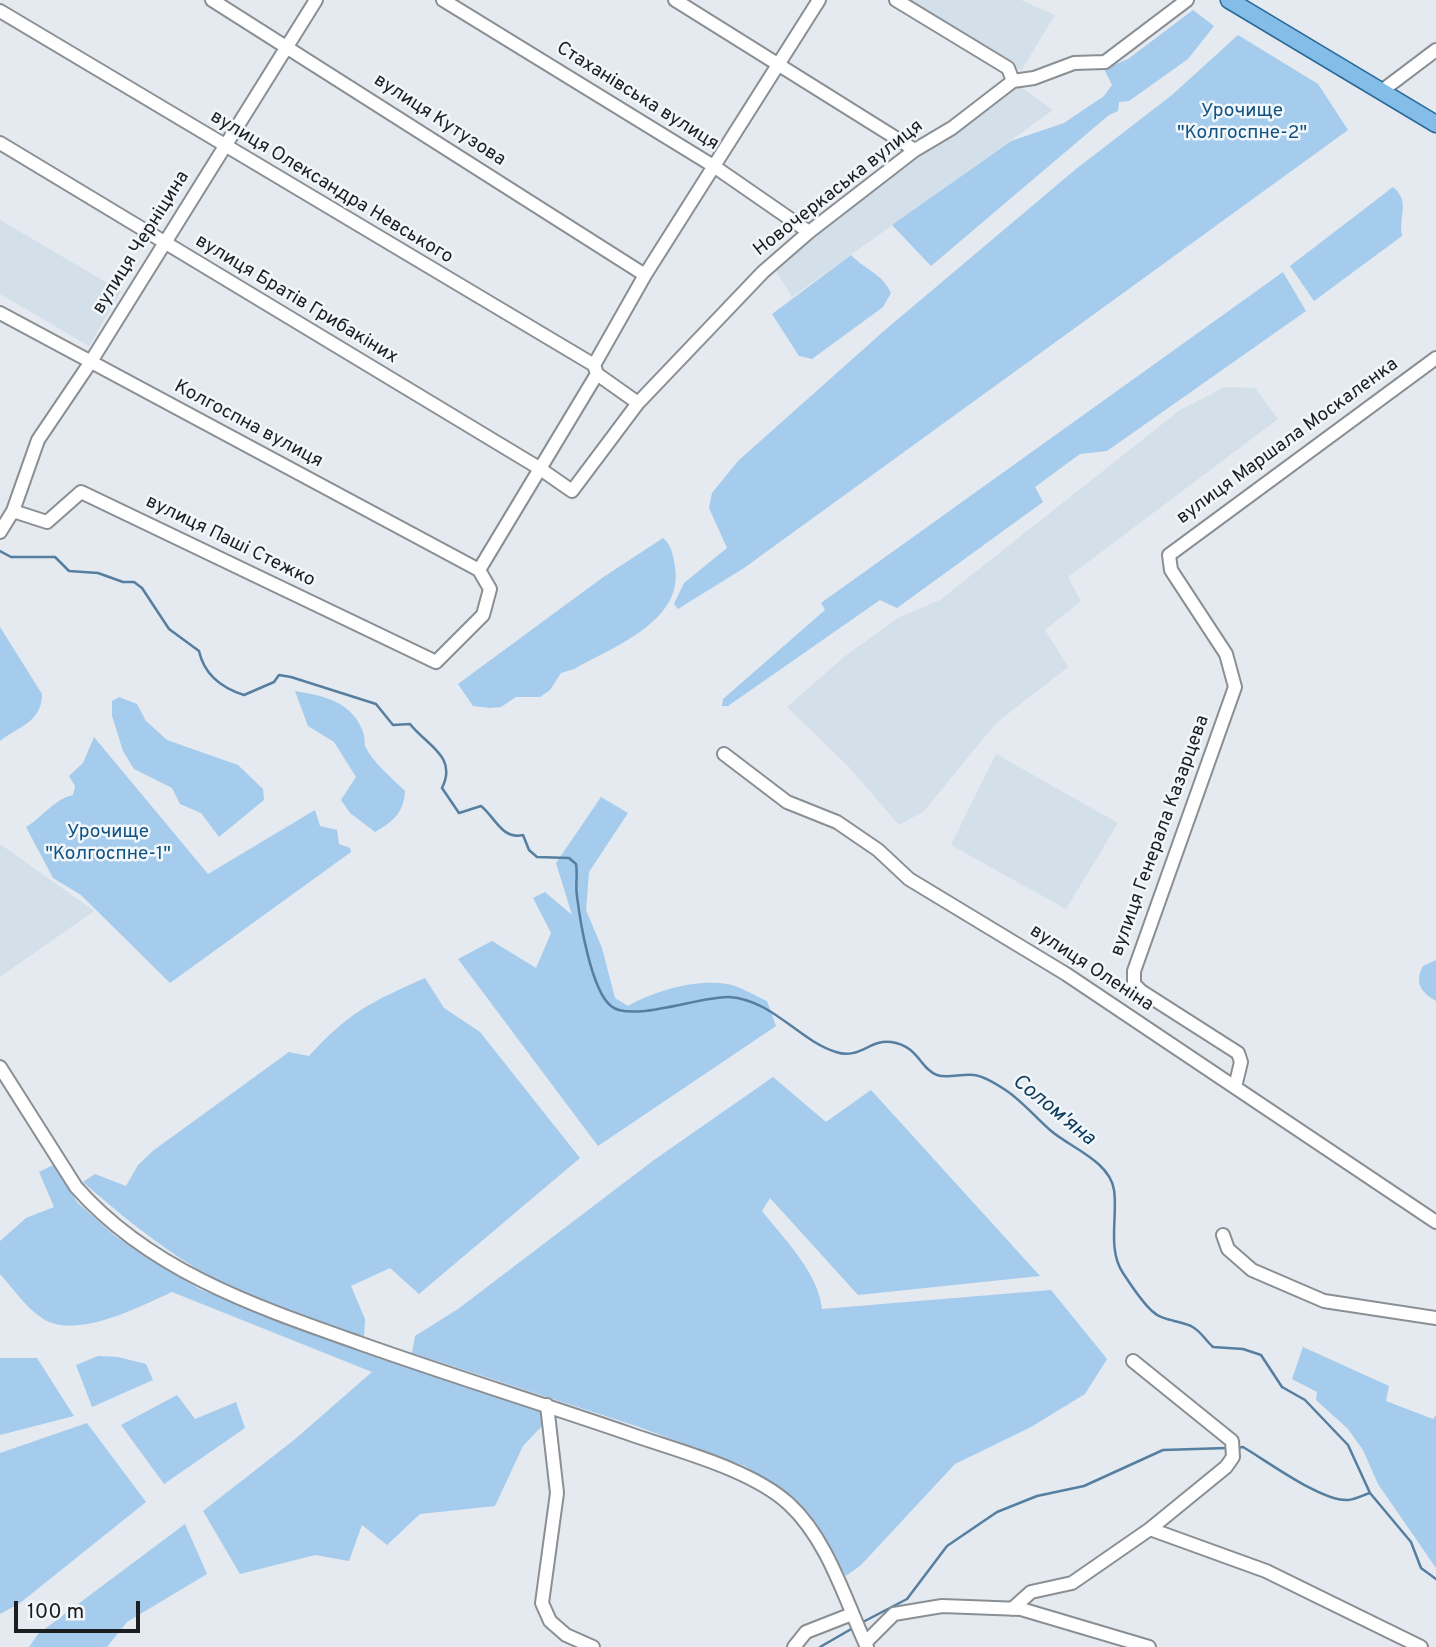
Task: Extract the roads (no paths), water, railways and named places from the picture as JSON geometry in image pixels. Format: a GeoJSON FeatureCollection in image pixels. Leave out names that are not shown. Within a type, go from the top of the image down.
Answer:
{"type":"FeatureCollection","features":[{"type":"Feature","properties":{"kind":"main road"},"geometry":{"type":"LineString","coordinates":[[1229,0],[1436,124]]}},
{"type":"Feature","properties":{"kind":"street","name":"вулиця Кутузова"},"geometry":{"type":"LineString","coordinates":[[212,0],[645,275]]}},
{"type":"Feature","properties":{"kind":"street","name":"вулиця Черніцина"},"geometry":{"type":"LineString","coordinates":[[0,532],[13,511],[38,440],[90,363],[316,0]]}},
{"type":"Feature","properties":{"kind":"street","name":"Стаханівська вулиця"},"geometry":{"type":"LineString","coordinates":[[443,0],[715,167],[809,232]]}},
{"type":"Feature","properties":{"kind":"street"},"geometry":{"type":"LineString","coordinates":[[675,0],[915,150]]}},
{"type":"Feature","properties":{"kind":"street"},"geometry":{"type":"LineString","coordinates":[[479,570],[595,370],[645,275],[819,0]]}},
{"type":"Feature","properties":{"kind":"street"},"geometry":{"type":"LineString","coordinates":[[897,0],[1008,68],[1013,81]]}},
{"type":"Feature","properties":{"kind":"street","name":"Новочеркаська вулиця"},"geometry":{"type":"LineString","coordinates":[[572,491],[638,403],[763,272],[809,232],[915,150],[952,128],[1013,81],[1034,78],[1074,63],[1105,62],[1187,0]]}},
{"type":"Feature","properties":{"kind":"street","name":"вулиця Олександра Невського"},"geometry":{"type":"LineString","coordinates":[[0,11],[595,370],[638,403]]}},
{"type":"Feature","properties":{"kind":"street"},"geometry":{"type":"LineString","coordinates":[[1383,90],[1436,50]]}},
{"type":"Feature","properties":{"kind":"street","name":"вулиця Братів Грибакіних"},"geometry":{"type":"LineString","coordinates":[[0,143],[163,244],[539,468],[572,491]]}},
{"type":"Feature","properties":{"kind":"street","name":"Колгоспна вулиця"},"geometry":{"type":"LineString","coordinates":[[0,313],[479,570]]}},
{"type":"Feature","properties":{"kind":"street","name":"вулиця Маршала Москаленка"},"geometry":{"type":"LineString","coordinates":[[1168,561],[1169,555],[1186,539],[1436,358]]}},
{"type":"Feature","properties":{"kind":"street","name":"вулиця Паші Стежко"},"geometry":{"type":"LineString","coordinates":[[13,511],[47,522],[81,492],[436,662],[483,615],[490,589],[479,570]]}},
{"type":"Feature","properties":{"kind":"street","name":"вулиця Генерала Казарцева"},"geometry":{"type":"LineString","coordinates":[[1168,561],[1226,654],[1235,687],[1138,957],[1134,984],[1140,991],[1238,1053],[1241,1062],[1235,1087]]}},
{"type":"Feature","properties":{"kind":"street","name":"вулиця Оленіна"},"geometry":{"type":"LineString","coordinates":[[724,754],[787,802],[837,822],[878,850],[909,880],[1066,974],[1436,1222]]}},
{"type":"Feature","properties":{"kind":"street"},"geometry":{"type":"LineString","coordinates":[[0,1068],[76,1186],[107,1219],[147,1250],[187,1274],[282,1316],[547,1405],[736,1473],[773,1492],[788,1503],[811,1531],[865,1644],[894,1614],[942,1606],[1012,1609],[1149,1647]]}},
{"type":"Feature","properties":{"kind":"street"},"geometry":{"type":"LineString","coordinates":[[1223,1235],[1228,1249],[1252,1270],[1324,1301],[1436,1318]]}},
{"type":"Feature","properties":{"kind":"street"},"geometry":{"type":"LineString","coordinates":[[1012,1609],[1031,1592],[1072,1583],[1150,1529],[1226,1467],[1233,1448],[1133,1361]]}},
{"type":"Feature","properties":{"kind":"street"},"geometry":{"type":"LineString","coordinates":[[547,1405],[556,1493],[542,1602],[550,1621],[566,1635],[593,1647]]}},
{"type":"Feature","properties":{"kind":"street"},"geometry":{"type":"LineString","coordinates":[[1150,1529],[1266,1572],[1421,1647]]}},
{"type":"Feature","properties":{"kind":"street"},"geometry":{"type":"LineString","coordinates":[[794,1647],[806,1632],[854,1617]]}},
{"type":"Feature","properties":{"kind":"waterway","name":"Солом'яна"},"geometry":{"type":"LineString","coordinates":[[0,551],[11,557],[55,557],[69,571],[98,573],[123,582],[134,582],[142,588],[169,629],[199,651],[205,667],[215,679],[236,692],[244,695],[274,682],[279,675],[291,677],[376,704],[393,725],[410,724],[443,759],[446,777],[442,788],[459,813],[481,806],[504,831],[516,836],[523,835],[529,850],[537,857],[569,858],[576,864],[576,892],[592,971],[604,998],[611,1006],[634,1012],[716,998],[745,1000],[759,1005],[809,1039],[836,1052],[858,1052],[884,1042],[900,1044],[937,1075],[978,1076],[1007,1091],[1050,1130],[1097,1163],[1111,1180],[1115,1200],[1115,1254],[1123,1273],[1144,1303],[1160,1317],[1194,1328],[1213,1347],[1243,1349],[1261,1355],[1282,1387],[1305,1400],[1348,1445],[1370,1493],[1411,1542],[1421,1568],[1436,1579]]}},
{"type":"Feature","properties":{"kind":"waterway"},"geometry":{"type":"LineString","coordinates":[[1237,1448],[1243,1447],[1324,1495],[1348,1500],[1370,1493]]}},
{"type":"Feature","properties":{"kind":"waterway"},"geometry":{"type":"LineString","coordinates":[[861,1623],[907,1599],[947,1546],[997,1512],[1037,1496],[1084,1486],[1163,1450],[1227,1448]]}},
{"type":"Feature","properties":{"kind":"waterway"},"geometry":{"type":"LineString","coordinates":[[820,1647],[853,1628]]}},
{"type":"Feature","properties":{"kind":"park label","name":"Урочище \"Колгоспне-2\""},"geometry":{"type":"Point","coordinates":[1242,123]}},
{"type":"Feature","properties":{"kind":"park label","name":"Урочище \"Колгоспне-1\""},"geometry":{"type":"Point","coordinates":[108,844]}}]}
